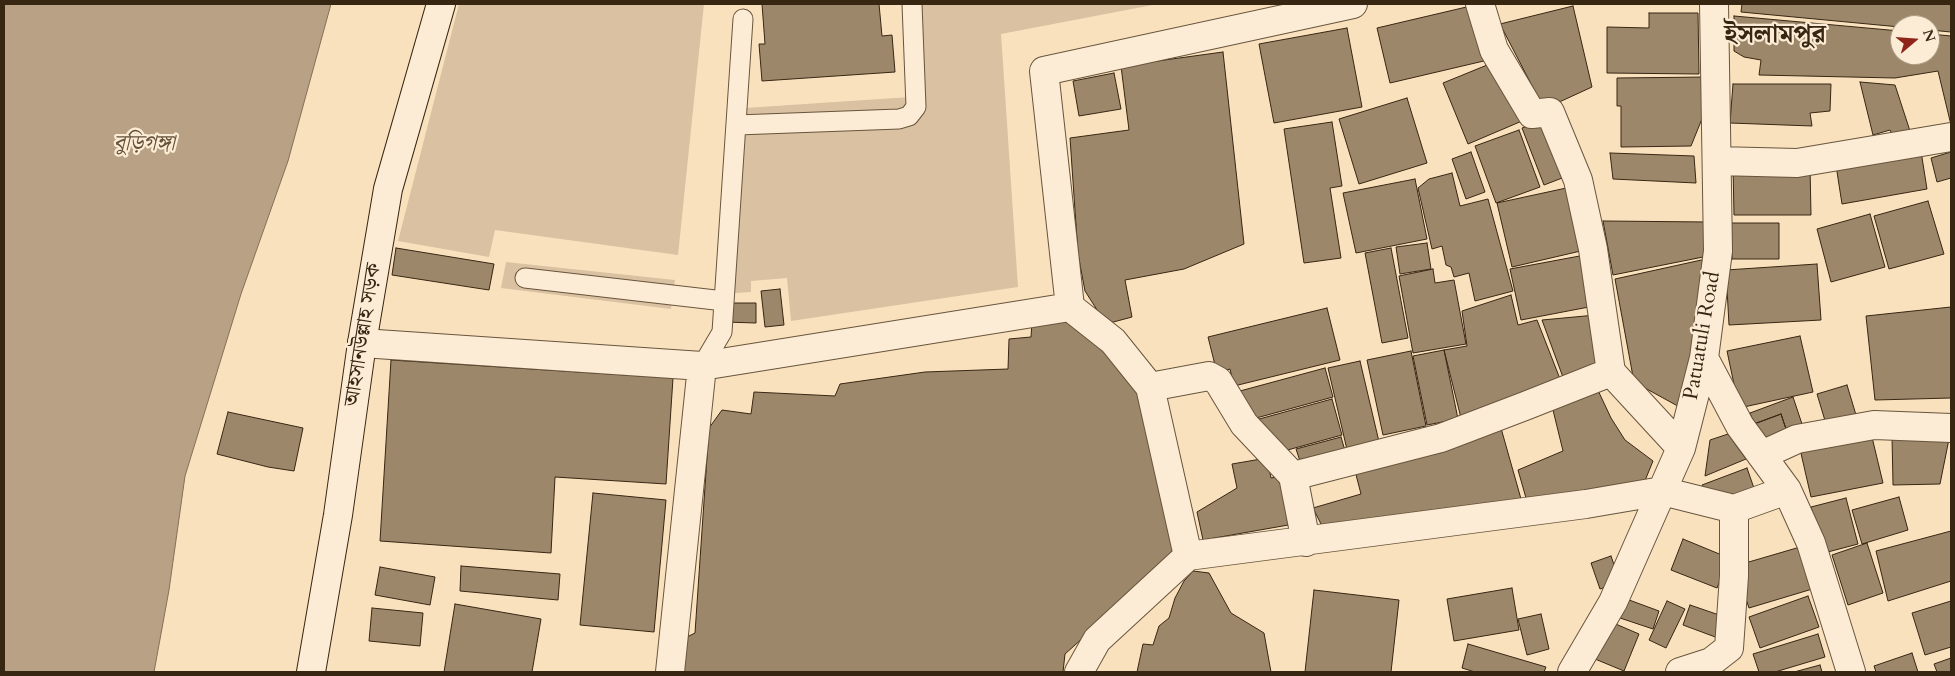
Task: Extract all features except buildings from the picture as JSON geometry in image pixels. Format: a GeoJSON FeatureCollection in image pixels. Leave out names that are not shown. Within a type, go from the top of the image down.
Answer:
{"type":"FeatureCollection","features":[{"type":"Feature","properties":{"kind":"street","name":"আহসানউল্লাহ সড়ক"},"geometry":{"type":"LineString","coordinates":[[311,672],[338,515],[362,343],[388,189],[441,4]]}},
{"type":"Feature","properties":{"kind":"street"},"geometry":{"type":"LineString","coordinates":[[1188,556],[1150,387],[1113,341],[1070,307],[1044,71],[1325,6],[1353,4]]}},
{"type":"Feature","properties":{"kind":"street"},"geometry":{"type":"LineString","coordinates":[[1480,4],[1494,50],[1532,114],[1550,112],[1578,180],[1593,249],[1611,372],[1681,448]]}},
{"type":"Feature","properties":{"kind":"street","name":"Patuatuli Road"},"geometry":{"type":"LineString","coordinates":[[1572,672],[1613,602],[1681,448],[1704,358],[1718,251],[1714,4]]}},
{"type":"Feature","properties":{"kind":"street"},"geometry":{"type":"LineString","coordinates":[[1717,161],[1796,163],[1951,137]]}},
{"type":"Feature","properties":{"kind":"street"},"geometry":{"type":"LineString","coordinates":[[362,343],[702,366],[1070,307]]}},
{"type":"Feature","properties":{"kind":"street"},"geometry":{"type":"LineString","coordinates":[[1704,358],[1740,426],[1787,490],[1811,543],[1851,672]]}},
{"type":"Feature","properties":{"kind":"street"},"geometry":{"type":"LineString","coordinates":[[670,672],[702,366]]}},
{"type":"Feature","properties":{"kind":"street"},"geometry":{"type":"LineString","coordinates":[[1293,476],[1441,438],[1611,372]]}},
{"type":"Feature","properties":{"kind":"street"},"geometry":{"type":"LineString","coordinates":[[1150,387],[1208,376],[1218,381],[1244,424],[1293,476],[1306,542]]}},
{"type":"Feature","properties":{"kind":"street"},"geometry":{"type":"LineString","coordinates":[[1762,455],[1797,439],[1874,425],[1951,428]]}},
{"type":"Feature","properties":{"kind":"street"},"geometry":{"type":"LineString","coordinates":[[1079,672],[1097,640],[1188,556],[1306,542],[1662,492],[1734,509],[1787,490]]}},
{"type":"Feature","properties":{"kind":"street"},"geometry":{"type":"LineString","coordinates":[[1680,672],[1712,662],[1729,648],[1734,576],[1734,509]]}},
{"type":"Feature","properties":{"kind":"lane"},"geometry":{"type":"LineString","coordinates":[[736,125],[899,119],[909,116],[916,107],[912,4]]}},
{"type":"Feature","properties":{"kind":"lane"},"geometry":{"type":"LineString","coordinates":[[702,366],[722,332],[744,19]]}},
{"type":"Feature","properties":{"kind":"lane"},"geometry":{"type":"LineString","coordinates":[[524,278],[724,301]]}},
{"type":"Feature","properties":{"kind":"shaded area"},"geometry":{"type":"Polygon","coordinates":[[[459,4],[704,4],[678,255],[495,230],[489,257],[398,241],[459,4]]]}},
{"type":"Feature","properties":{"kind":"shaded area"},"geometry":{"type":"Polygon","coordinates":[[[904,4],[1158,4],[1001,34],[1018,287],[791,321],[787,278],[751,281],[751,292],[722,294],[730,109],[910,97],[904,4]]]}},
{"type":"Feature","properties":{"kind":"shaded area"},"geometry":{"type":"Polygon","coordinates":[[[506,262],[675,280],[671,309],[501,288],[506,262]]]}},
{"type":"Feature","properties":{"kind":"water","name":"বুড়িগঙ্গা"},"geometry":{"type":"Polygon","coordinates":[[[4,4],[331,4],[288,161],[241,294],[185,476],[169,590],[154,672],[4,672],[4,4]]]}},
{"type":"Feature","properties":{"kind":"district","name":"ইসলামপুর"},"geometry":{"type":"Point","coordinates":[1775,36]}}]}
